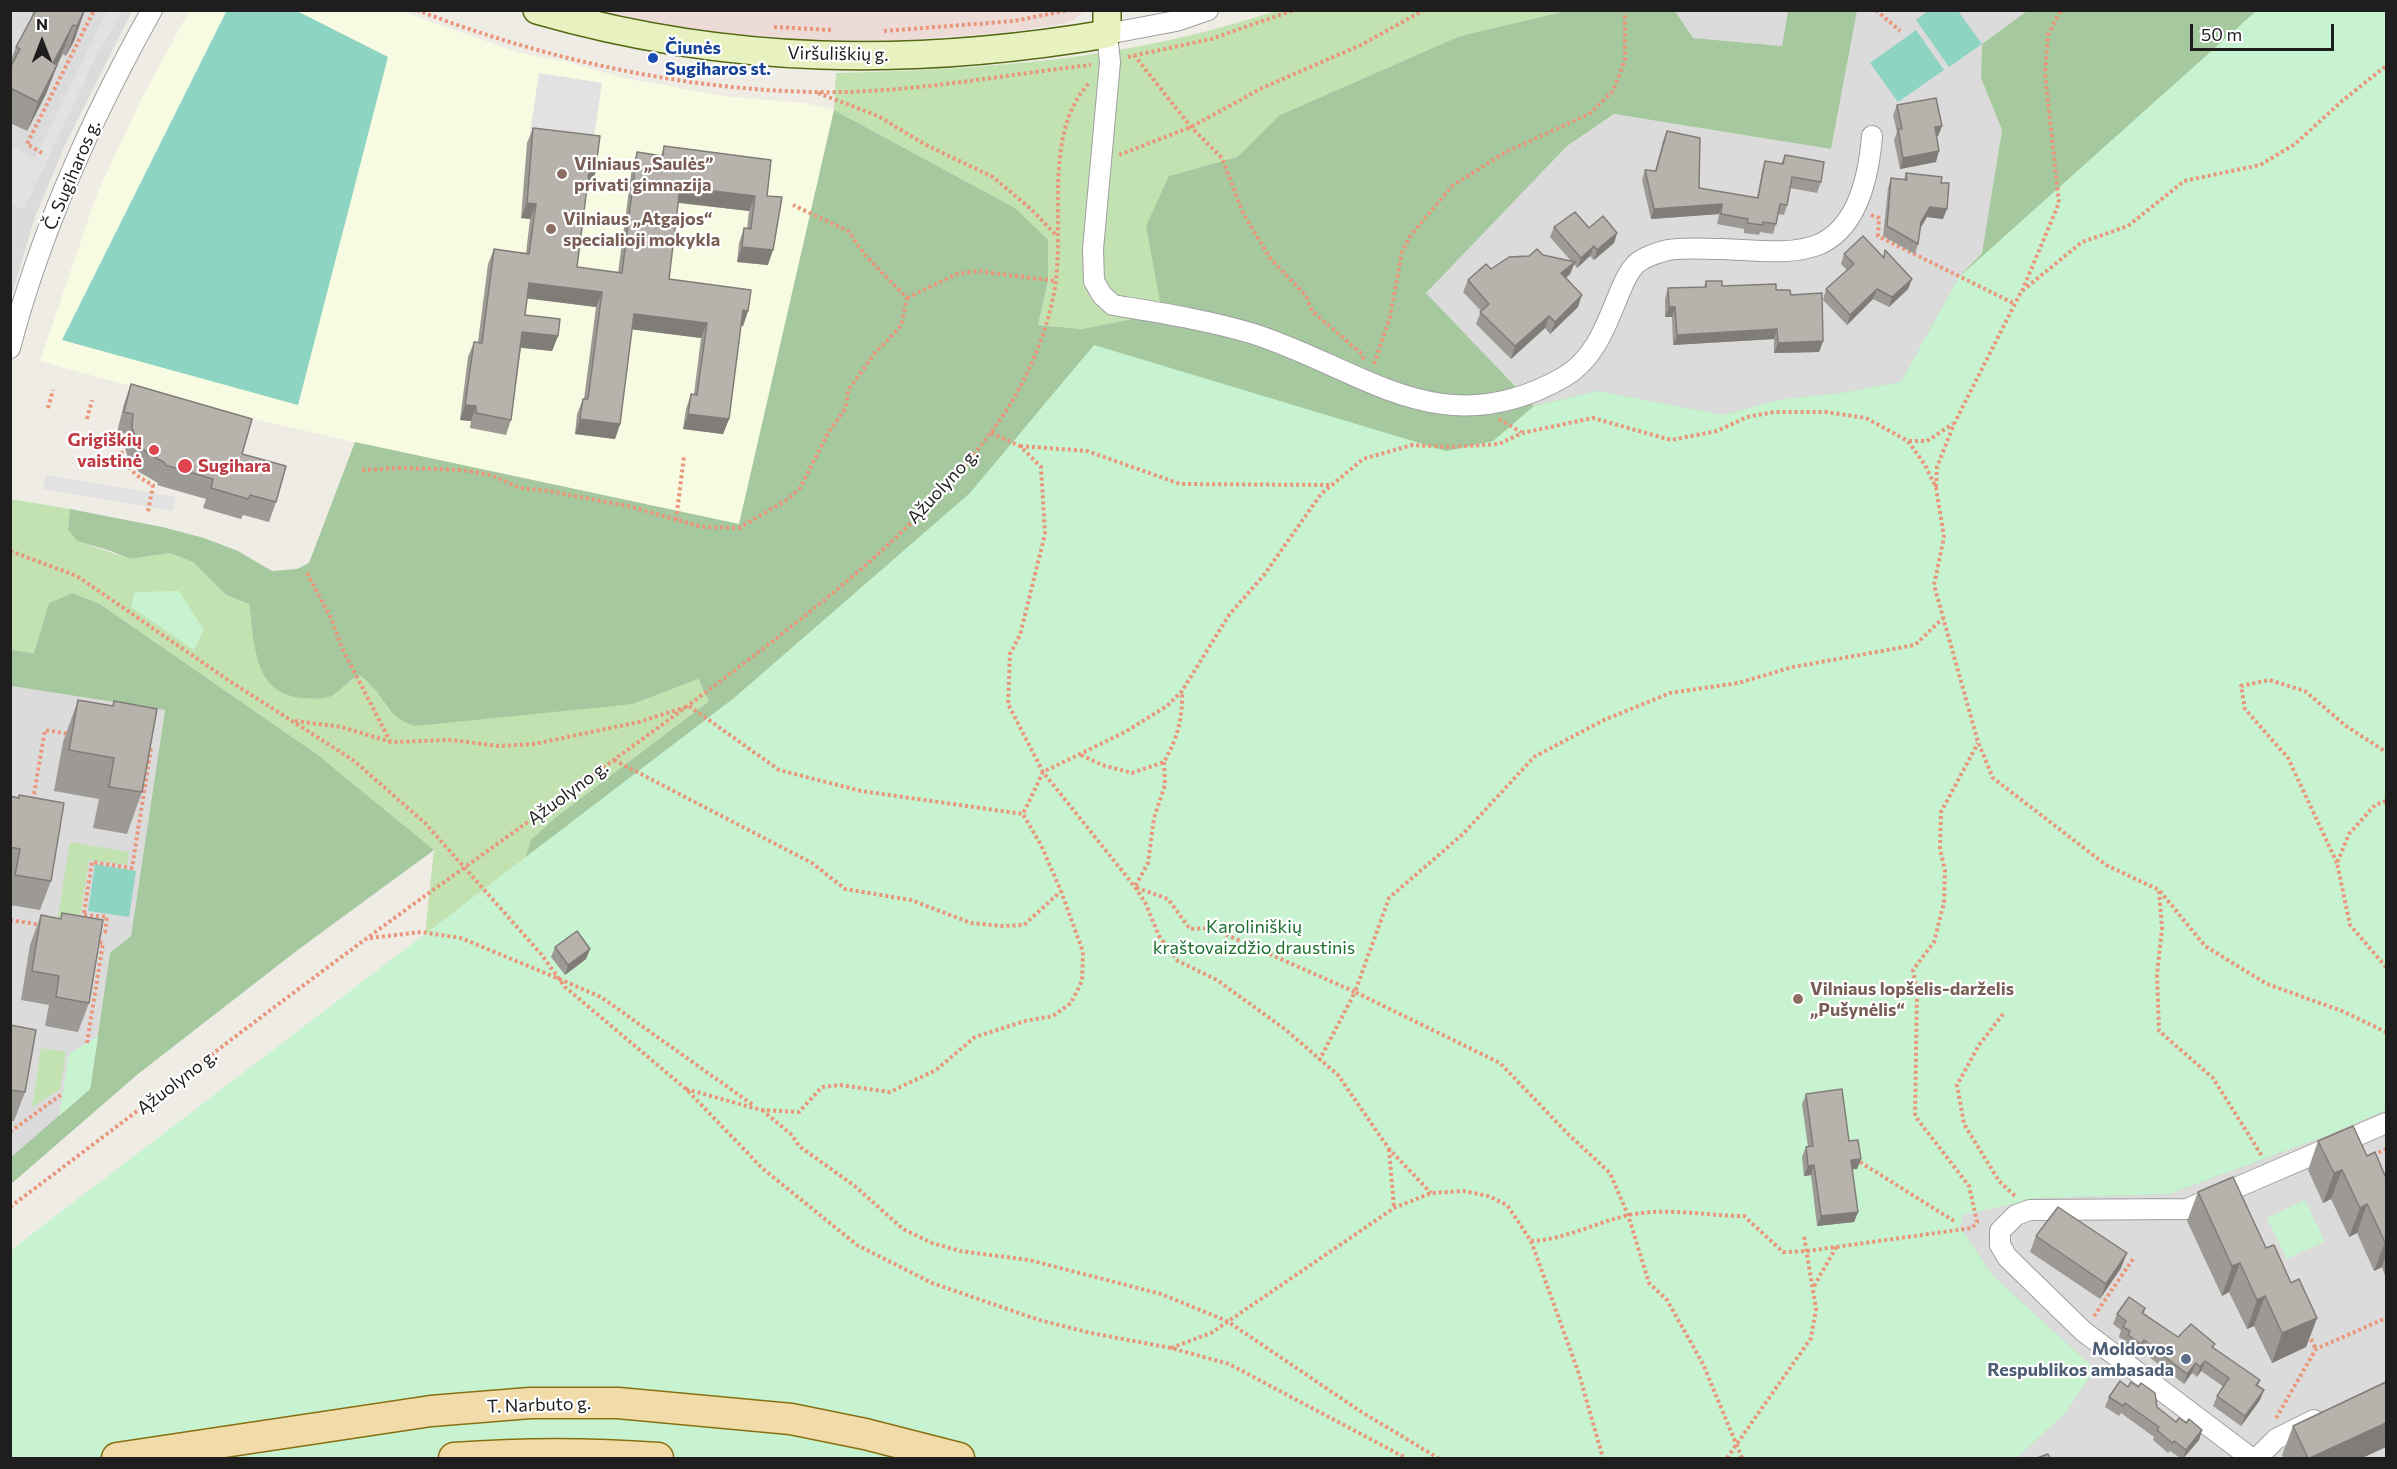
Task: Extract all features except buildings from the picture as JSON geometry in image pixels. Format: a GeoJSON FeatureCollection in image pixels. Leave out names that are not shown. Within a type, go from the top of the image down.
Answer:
{"type":"FeatureCollection","features":[{"type":"Feature","properties":{"kind":"main road","name":"Viršuliškių g."},"geometry":{"type":"LineString","coordinates":[[537,10],[602,29],[651,39],[733,50],[823,57],[937,54],[1042,44],[1107,22]]}},
{"type":"Feature","properties":{"kind":"main road","name":"T. Narbuto g."},"geometry":{"type":"LineString","coordinates":[[117,1458],[431,1411],[530,1403],[618,1403],[714,1410],[791,1419],[865,1434],[959,1458]]}},
{"type":"Feature","properties":{"kind":"main road"},"geometry":{"type":"LineString","coordinates":[[454,1458],[544,1455],[658,1458]]}},
{"type":"Feature","properties":{"kind":"street","name":"Č. Sugiharos g."},"geometry":{"type":"LineString","coordinates":[[10,348],[27,290],[62,192],[94,121],[152,10]]}},
{"type":"Feature","properties":{"kind":"street"},"geometry":{"type":"LineString","coordinates":[[1208,10],[1176,21],[1107,22],[1110,62],[1092,249],[1094,281],[1102,295],[1113,305],[1203,321],[1255,335],[1397,395],[1440,405],[1476,405],[1535,392],[1567,376],[1588,358],[1601,338],[1625,280],[1634,266],[1648,256],[1669,250],[1780,251],[1820,244],[1833,235],[1854,208],[1865,183],[1872,136]]}},
{"type":"Feature","properties":{"kind":"street"},"geometry":{"type":"LineString","coordinates":[[2251,1458],[2083,1331],[2007,1257],[2000,1245],[2000,1231],[2016,1215],[2030,1210],[2187,1209],[2386,1123]]}},
{"type":"Feature","properties":{"kind":"street"},"geometry":{"type":"LineString","coordinates":[[2257,1458],[2276,1439],[2336,1409]]}},
{"type":"Feature","properties":{"kind":"path"},"geometry":{"type":"LineString","coordinates":[[42,153],[27,144],[94,10]]}},
{"type":"Feature","properties":{"kind":"path"},"geometry":{"type":"LineString","coordinates":[[883,31],[1014,21],[1068,10]]}},
{"type":"Feature","properties":{"kind":"path"},"geometry":{"type":"LineString","coordinates":[[1294,10],[1211,39],[1134,55],[1191,128],[1222,158],[1243,213],[1270,258],[1306,296],[1312,311],[1362,354],[1369,382]]}},
{"type":"Feature","properties":{"kind":"path"},"geometry":{"type":"LineString","coordinates":[[1100,162],[1191,128],[1262,88],[1361,45],[1424,10]]}},
{"type":"Feature","properties":{"kind":"path"},"geometry":{"type":"LineString","coordinates":[[1369,382],[1390,317],[1402,252],[1411,235],[1452,186],[1504,153],[1589,114],[1613,91],[1625,60],[1625,10]]}},
{"type":"Feature","properties":{"kind":"path"},"geometry":{"type":"LineString","coordinates":[[1876,10],[1900,31]]}},
{"type":"Feature","properties":{"kind":"path"},"geometry":{"type":"LineString","coordinates":[[2061,10],[2048,35],[2045,72],[2059,203],[2021,292],[1954,424],[1937,467],[1936,488],[1944,537],[1934,585],[1978,742],[1993,778],[2106,866],[2159,890],[2205,946],[2267,984],[2342,1011],[2386,1032]]}},
{"type":"Feature","properties":{"kind":"path"},"geometry":{"type":"LineString","coordinates":[[768,27],[837,30]]}},
{"type":"Feature","properties":{"kind":"path","name":"Ąžuolyno g."},"geometry":{"type":"LineString","coordinates":[[10,1207],[465,867],[689,706],[828,597],[902,530],[991,433],[1014,396],[1038,349],[1050,311],[1056,281],[1056,202],[1068,119],[1078,95],[1110,62]]}},
{"type":"Feature","properties":{"kind":"path"},"geometry":{"type":"LineString","coordinates":[[2021,292],[2082,242],[2128,226],[2184,181],[2260,165],[2295,144],[2342,101],[2386,66]]}},
{"type":"Feature","properties":{"kind":"path"},"geometry":{"type":"LineString","coordinates":[[816,92],[878,116],[926,145],[993,177],[1032,210],[1056,236]]}},
{"type":"Feature","properties":{"kind":"path"},"geometry":{"type":"LineString","coordinates":[[793,205],[848,231],[865,255],[907,298]]}},
{"type":"Feature","properties":{"kind":"path"},"geometry":{"type":"LineString","coordinates":[[1854,208],[1879,218],[1878,236],[2015,304]]}},
{"type":"Feature","properties":{"kind":"path"},"geometry":{"type":"LineString","coordinates":[[907,298],[957,274],[977,271],[1056,281]]}},
{"type":"Feature","properties":{"kind":"path"},"geometry":{"type":"LineString","coordinates":[[362,470],[401,468],[463,470],[491,475],[520,488],[549,490],[628,507],[702,527],[739,528],[788,500],[801,488],[828,433],[845,409],[849,389],[875,353],[901,326],[907,298]]}},
{"type":"Feature","properties":{"kind":"path"},"geometry":{"type":"LineString","coordinates":[[48,408],[53,390]]}},
{"type":"Feature","properties":{"kind":"path"},"geometry":{"type":"LineString","coordinates":[[87,419],[92,400]]}},
{"type":"Feature","properties":{"kind":"path"},"geometry":{"type":"LineString","coordinates":[[1023,814],[1043,772],[1125,732],[1167,706],[1182,691],[1229,615],[1264,574],[1321,494],[1363,459],[1412,445],[1450,447],[1499,444],[1522,433],[1593,418],[1671,440],[1717,431],[1747,417],[1774,412],[1826,412],[1866,418],[1908,441],[1925,465],[1936,488]]}},
{"type":"Feature","properties":{"kind":"path"},"geometry":{"type":"LineString","coordinates":[[1908,441],[1927,441],[1954,424]]}},
{"type":"Feature","properties":{"kind":"path"},"geometry":{"type":"LineString","coordinates":[[121,433],[120,449],[124,464],[137,477],[153,485],[148,512]]}},
{"type":"Feature","properties":{"kind":"path"},"geometry":{"type":"LineString","coordinates":[[991,433],[1020,446],[1087,451],[1180,483],[1331,485]]}},
{"type":"Feature","properties":{"kind":"path"},"geometry":{"type":"LineString","coordinates":[[1020,446],[1041,467],[1045,534],[1020,635],[1010,654],[1008,704],[1043,772],[1135,887],[1145,902],[1159,936],[1178,961],[1226,986],[1286,1030],[1319,1061],[1338,1075],[1389,1149],[1431,1193]]}},
{"type":"Feature","properties":{"kind":"path"},"geometry":{"type":"LineString","coordinates":[[676,520],[684,456]]}},
{"type":"Feature","properties":{"kind":"path"},"geometry":{"type":"LineString","coordinates":[[10,551],[77,576],[353,760],[424,823],[541,954],[557,978],[609,1026],[686,1089],[762,1168],[848,1238],[891,1265],[932,1283],[1039,1320],[1091,1333],[1171,1348],[1229,1364],[1406,1458]]}},
{"type":"Feature","properties":{"kind":"path"},"geometry":{"type":"LineString","coordinates":[[308,573],[331,618],[342,648],[391,742]]}},
{"type":"Feature","properties":{"kind":"path"},"geometry":{"type":"LineString","coordinates":[[1319,1061],[1355,992],[1389,898],[1463,834],[1534,757],[1604,720],[1670,693],[1738,683],[1793,667],[1915,645],[1944,618]]}},
{"type":"Feature","properties":{"kind":"path"},"geometry":{"type":"LineString","coordinates":[[2386,752],[2346,726],[2305,691],[2269,680],[2241,686],[2245,709],[2288,758],[2337,863],[2350,925],[2386,967]]}},
{"type":"Feature","properties":{"kind":"path"},"geometry":{"type":"LineString","coordinates":[[1135,887],[1148,863],[1154,818],[1165,785],[1164,762],[1175,742],[1183,712],[1182,691]]}},
{"type":"Feature","properties":{"kind":"path"},"geometry":{"type":"LineString","coordinates":[[294,721],[342,727],[391,742],[452,740],[498,746],[534,744],[639,722],[689,706],[779,770],[861,791],[1023,814]]}},
{"type":"Feature","properties":{"kind":"path"},"geometry":{"type":"LineString","coordinates":[[32,804],[45,730],[75,735]]}},
{"type":"Feature","properties":{"kind":"path"},"geometry":{"type":"LineString","coordinates":[[1531,1241],[1628,1215],[1664,1209],[1709,1216],[1744,1216],[1783,1252],[1807,1251],[1972,1228],[1977,1222],[1970,1186],[1916,1116],[1917,993],[1912,970],[1934,942],[1944,902],[1945,870],[1940,849],[1941,812],[1978,742]]}},
{"type":"Feature","properties":{"kind":"path"},"geometry":{"type":"LineString","coordinates":[[83,922],[92,862],[132,868],[151,748],[139,746]]}},
{"type":"Feature","properties":{"kind":"path"},"geometry":{"type":"LineString","coordinates":[[1081,754],[1102,765],[1132,772],[1164,762]]}},
{"type":"Feature","properties":{"kind":"path"},"geometry":{"type":"LineString","coordinates":[[614,760],[812,863],[845,889],[911,900],[971,923],[1003,926],[1024,926],[1061,891]]}},
{"type":"Feature","properties":{"kind":"path"},"geometry":{"type":"LineString","coordinates":[[2337,863],[2349,834],[2375,805],[2386,801]]}},
{"type":"Feature","properties":{"kind":"path"},"geometry":{"type":"LineString","coordinates":[[686,1089],[761,1110],[799,1112],[822,1087],[840,1085],[890,1092],[936,1070],[975,1037],[1025,1021],[1053,1017],[1071,1003],[1082,981],[1083,952],[1061,891],[1041,845],[1023,814]]}},
{"type":"Feature","properties":{"kind":"path"},"geometry":{"type":"LineString","coordinates":[[1135,887],[1168,899],[1190,929],[1211,928],[1355,992],[1500,1063],[1610,1173],[1628,1215],[1649,1283],[1666,1300],[1703,1364],[1742,1458]]}},
{"type":"Feature","properties":{"kind":"path"},"geometry":{"type":"LineString","coordinates":[[2159,890],[2162,928],[2157,975],[2159,1031],[2213,1078],[2260,1152]]}},
{"type":"Feature","properties":{"kind":"path"},"geometry":{"type":"LineString","coordinates":[[84,913],[107,916],[105,932],[100,935],[91,933]]}},
{"type":"Feature","properties":{"kind":"path"},"geometry":{"type":"LineString","coordinates":[[10,920],[45,926]]}},
{"type":"Feature","properties":{"kind":"path"},"geometry":{"type":"LineString","coordinates":[[369,938],[421,932],[461,938],[601,997],[657,1035],[722,1085],[761,1110],[792,1135],[799,1146],[856,1187],[903,1229],[932,1243],[960,1251],[1029,1260],[1161,1294],[1227,1322],[1360,1411],[1438,1458]]}},
{"type":"Feature","properties":{"kind":"path"},"geometry":{"type":"LineString","coordinates":[[87,1043],[103,943],[91,941]]}},
{"type":"Feature","properties":{"kind":"path"},"geometry":{"type":"LineString","coordinates":[[2002,1014],[1978,1045],[1957,1085],[1964,1124],[1980,1154],[1999,1181],[2030,1210]]}},
{"type":"Feature","properties":{"kind":"path"},"geometry":{"type":"LineString","coordinates":[[10,1132],[62,1094]]}},
{"type":"Feature","properties":{"kind":"path"},"geometry":{"type":"LineString","coordinates":[[1389,1149],[1394,1208]]}},
{"type":"Feature","properties":{"kind":"path"},"geometry":{"type":"LineString","coordinates":[[2378,1163],[2373,1155],[2386,1149]]}},
{"type":"Feature","properties":{"kind":"path"},"geometry":{"type":"LineString","coordinates":[[1860,1162],[1954,1221]]}},
{"type":"Feature","properties":{"kind":"path"},"geometry":{"type":"LineString","coordinates":[[1171,1348],[1211,1333],[1394,1208],[1431,1193],[1464,1191],[1488,1196],[1507,1205],[1531,1241],[1579,1374],[1603,1458]]}},
{"type":"Feature","properties":{"kind":"path"},"geometry":{"type":"LineString","coordinates":[[1726,1458],[1811,1338],[1816,1309],[1804,1236]]}},
{"type":"Feature","properties":{"kind":"path"},"geometry":{"type":"LineString","coordinates":[[1813,1286],[1837,1246]]}},
{"type":"Feature","properties":{"kind":"path"},"geometry":{"type":"LineString","coordinates":[[2101,1305],[2133,1260]]}},
{"type":"Feature","properties":{"kind":"path"},"geometry":{"type":"LineString","coordinates":[[2273,1423],[2316,1349],[2386,1318]]}},
{"type":"Feature","properties":{"kind":"path"},"geometry":{"type":"LineString","coordinates":[[2305,1328],[2316,1349]]}},
{"type":"Feature","properties":{"kind":"shaded area"},"geometry":{"type":"Polygon","coordinates":[[[11,11],[132,11],[65,145],[35,217],[11,297],[11,11]]]}},
{"type":"Feature","properties":{"kind":"shaded area"},"geometry":{"type":"Polygon","coordinates":[[[107,11],[123,11],[98,53],[24,209],[11,205],[11,146],[35,158],[107,11]]]}},
{"type":"Feature","properties":{"kind":"shaded area"},"geometry":{"type":"Polygon","coordinates":[[[189,11],[400,11],[520,53],[567,62],[624,78],[724,96],[804,103],[834,110],[740,524],[371,446],[227,413],[40,361],[98,191],[140,102],[189,11]]]}},
{"type":"Feature","properties":{"kind":"shaded area"},"geometry":{"type":"Polygon","coordinates":[[[589,11],[1084,11],[1074,20],[1062,24],[1008,32],[896,41],[836,42],[699,32],[589,11]]]}},
{"type":"Feature","properties":{"kind":"shaded area"},"geometry":{"type":"Polygon","coordinates":[[[1675,11],[1788,11],[1782,46],[1693,38],[1675,11]]]}},
{"type":"Feature","properties":{"kind":"shaded area"},"geometry":{"type":"Polygon","coordinates":[[[1857,11],[2027,11],[1982,44],[1981,78],[2002,130],[1982,253],[1959,277],[1901,382],[1841,393],[1783,399],[1723,415],[1597,391],[1534,406],[1425,293],[1567,146],[1614,114],[1831,149],[1857,11]]]}},
{"type":"Feature","properties":{"kind":"shaded area"},"geometry":{"type":"Polygon","coordinates":[[[539,73],[602,83],[593,143],[530,133],[539,73]]]}},
{"type":"Feature","properties":{"kind":"shaded area"},"geometry":{"type":"Polygon","coordinates":[[[46,475],[176,497],[173,511],[43,489],[46,475]]]}},
{"type":"Feature","properties":{"kind":"shaded area"},"geometry":{"type":"Polygon","coordinates":[[[10,686],[165,710],[131,936],[110,953],[90,1089],[11,1158],[10,686]]]}},
{"type":"Feature","properties":{"kind":"shaded area"},"geometry":{"type":"Polygon","coordinates":[[[1588,765],[1963,1214],[2038,1198],[2169,1194],[2328,1135],[2386,1110],[2386,1458],[2017,1458],[2066,1412],[2095,1369],[1993,1276],[1960,1227],[1588,765]]]}},
{"type":"Feature","properties":{"kind":"green space"},"geometry":{"type":"Polygon","coordinates":[[[227,10],[297,11],[388,57],[298,405],[62,340],[227,10]]]}},
{"type":"Feature","properties":{"kind":"green space"},"geometry":{"type":"Polygon","coordinates":[[[1929,10],[1958,11],[1982,44],[1949,67],[1916,20],[1929,10]]]}},
{"type":"Feature","properties":{"kind":"green space"},"geometry":{"type":"Polygon","coordinates":[[[1275,11],[1566,11],[1460,36],[1280,115],[1237,157],[1169,176],[1162,313],[1082,329],[1038,325],[1048,281],[1015,208],[834,110],[836,73],[948,69],[1058,59],[1167,41],[1221,28],[1275,11]]]}},
{"type":"Feature","properties":{"kind":"green space","name":"Karoliniškių kraštovaizdžio draustinis"},"geometry":{"type":"Polygon","coordinates":[[[1566,11],[1675,11],[1693,38],[1782,46],[1788,11],[1857,11],[1831,149],[1614,114],[1567,146],[1426,293],[1534,406],[1597,391],[1723,415],[1783,399],[1841,393],[1901,382],[1959,277],[1982,253],[2002,130],[1981,78],[1982,44],[2027,11],[2386,11],[2386,1110],[2328,1135],[2169,1194],[2038,1198],[1963,1214],[1960,1227],[1993,1276],[2095,1369],[2066,1412],[2017,1458],[527,875],[526,855],[531,840],[556,817],[709,701],[698,679],[633,704],[415,726],[405,722],[390,710],[374,688],[359,675],[330,697],[305,698],[288,695],[275,688],[259,664],[249,604],[226,595],[193,562],[170,553],[130,559],[77,541],[68,529],[70,509],[162,527],[204,538],[238,551],[272,571],[297,569],[309,563],[355,442],[739,524],[834,110],[1015,208],[1048,240],[1048,281],[1038,325],[1082,329],[1162,313],[1146,226],[1169,176],[1237,157],[1280,115],[1460,36],[1566,11]]]}},
{"type":"Feature","properties":{"kind":"green space","name":"Karoliniškių kraštovaizdžio draustinis"},"geometry":{"type":"Polygon","coordinates":[[[2256,11],[2386,11],[2386,1110],[2328,1135],[2169,1194],[2038,1198],[1963,1215],[1960,1227],[1993,1276],[2095,1369],[2066,1412],[2017,1458],[11,1458],[11,1250],[734,698],[970,493],[1094,345],[1446,451],[1493,441],[1534,406],[1597,391],[1723,415],[1783,399],[1841,393],[1901,382],[1959,277],[2256,11]]]}},
{"type":"Feature","properties":{"kind":"green space"},"geometry":{"type":"Polygon","coordinates":[[[1916,30],[1944,70],[1898,102],[1870,63],[1916,30]]]}},
{"type":"Feature","properties":{"kind":"green space"},"geometry":{"type":"Polygon","coordinates":[[[11,499],[70,509],[68,528],[77,541],[130,559],[170,553],[193,562],[226,595],[249,604],[256,655],[332,695],[359,675],[369,681],[389,710],[578,708],[633,704],[697,679],[710,700],[556,817],[527,875],[424,944],[434,850],[318,755],[100,604],[72,593],[49,603],[34,653],[11,650],[11,499]]]}},
{"type":"Feature","properties":{"kind":"green space"},"geometry":{"type":"Polygon","coordinates":[[[179,591],[204,630],[194,650],[131,607],[135,592],[179,591]]]}},
{"type":"Feature","properties":{"kind":"green space"},"geometry":{"type":"Polygon","coordinates":[[[72,593],[100,604],[318,755],[434,850],[299,949],[138,1074],[11,1184],[10,1158],[90,1089],[110,953],[131,936],[165,710],[11,686],[11,650],[34,653],[49,603],[72,593]]]}},
{"type":"Feature","properties":{"kind":"green space"},"geometry":{"type":"Polygon","coordinates":[[[70,842],[129,852],[127,865],[89,860],[79,925],[57,923],[70,842]]]}},
{"type":"Feature","properties":{"kind":"green space"},"geometry":{"type":"Polygon","coordinates":[[[95,864],[136,871],[129,917],[88,911],[95,864]]]}},
{"type":"Feature","properties":{"kind":"green space"},"geometry":{"type":"Polygon","coordinates":[[[98,1036],[90,1089],[59,1116],[69,1054],[98,1036]]]}},
{"type":"Feature","properties":{"kind":"green space"},"geometry":{"type":"Polygon","coordinates":[[[41,1048],[66,1052],[60,1089],[32,1107],[41,1048]]]}},
{"type":"Feature","properties":{"kind":"green space"},"geometry":{"type":"Polygon","coordinates":[[[2305,1200],[2325,1241],[2287,1259],[2267,1218],[2305,1200]]]}},
{"type":"Feature","properties":{"kind":"place","name":"Čiunės Sugiharos st."},"geometry":{"type":"Point","coordinates":[653,58]}},
{"type":"Feature","properties":{"kind":"place","name":"Vilniaus „Saulės” privati gimnazija"},"geometry":{"type":"Point","coordinates":[562,174]}},
{"type":"Feature","properties":{"kind":"place","name":"Vilniaus „Atgajos“ specialioji mokykla"},"geometry":{"type":"Point","coordinates":[551,229]}},
{"type":"Feature","properties":{"kind":"place","name":"Grigiškių vaistinė"},"geometry":{"type":"Point","coordinates":[154,450]}},
{"type":"Feature","properties":{"kind":"place","name":"Sugihara"},"geometry":{"type":"Point","coordinates":[185,466]}},
{"type":"Feature","properties":{"kind":"place","name":"Vilniaus lopšelis-darželis „Pušynėlis“"},"geometry":{"type":"Point","coordinates":[1798,999]}},
{"type":"Feature","properties":{"kind":"place","name":"Moldovos Respublikos ambasada"},"geometry":{"type":"Point","coordinates":[2186,1359]}}]}
